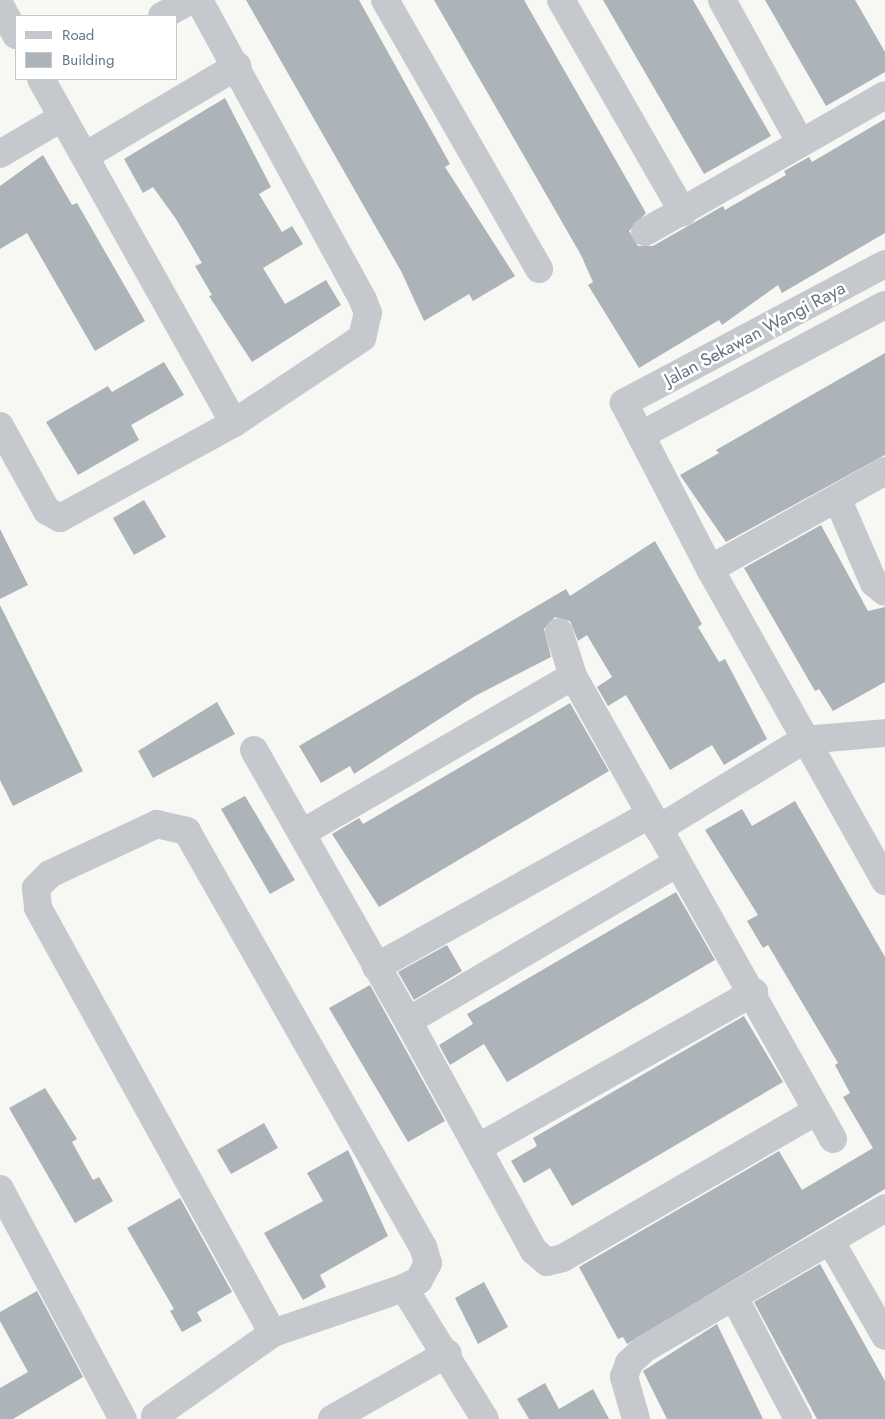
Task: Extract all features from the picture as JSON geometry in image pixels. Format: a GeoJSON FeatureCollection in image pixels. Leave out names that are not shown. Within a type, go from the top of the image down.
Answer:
{"type":"FeatureCollection","features":[{"type":"Feature","properties":{"kind":"street"},"geometry":{"type":"LineString","coordinates":[[164,15],[191,0]]}},
{"type":"Feature","properties":{"kind":"street"},"geometry":{"type":"LineString","coordinates":[[0,426],[47,511],[60,518],[234,423],[362,338],[368,313],[237,66],[199,0]]}},
{"type":"Feature","properties":{"kind":"street"},"geometry":{"type":"LineString","coordinates":[[561,0],[683,212]]}},
{"type":"Feature","properties":{"kind":"street"},"geometry":{"type":"LineString","coordinates":[[722,0],[800,142]]}},
{"type":"Feature","properties":{"kind":"street"},"geometry":{"type":"LineString","coordinates":[[387,1],[539,268]]}},
{"type":"Feature","properties":{"kind":"street"},"geometry":{"type":"LineString","coordinates":[[0,5],[15,33]]}},
{"type":"Feature","properties":{"kind":"street"},"geometry":{"type":"LineString","coordinates":[[85,156],[237,66]]}},
{"type":"Feature","properties":{"kind":"street"},"geometry":{"type":"LineString","coordinates":[[44,80],[61,118],[85,156],[234,423]]}},
{"type":"Feature","properties":{"kind":"street"},"geometry":{"type":"LineString","coordinates":[[645,232],[885,95]]}},
{"type":"Feature","properties":{"kind":"street"},"geometry":{"type":"LineString","coordinates":[[0,154],[61,118]]}},
{"type":"Feature","properties":{"kind":"street","name":"Jalan Sekawan Wangi Raya"},"geometry":{"type":"LineString","coordinates":[[885,264],[624,403],[643,434],[885,305]]}},
{"type":"Feature","properties":{"kind":"street"},"geometry":{"type":"LineString","coordinates":[[643,434],[710,569],[804,740],[885,881]]}},
{"type":"Feature","properties":{"kind":"street"},"geometry":{"type":"LineString","coordinates":[[710,569],[838,500],[885,471]]}},
{"type":"Feature","properties":{"kind":"street"},"geometry":{"type":"LineString","coordinates":[[838,500],[874,583],[885,592]]}},
{"type":"Feature","properties":{"kind":"street"},"geometry":{"type":"LineString","coordinates":[[559,632],[573,676],[653,822],[754,992],[833,1139]]}},
{"type":"Feature","properties":{"kind":"street"},"geometry":{"type":"LineString","coordinates":[[302,833],[573,676]]}},
{"type":"Feature","properties":{"kind":"street"},"geometry":{"type":"LineString","coordinates":[[376,967],[653,822],[804,740],[885,734]]}},
{"type":"Feature","properties":{"kind":"street"},"geometry":{"type":"LineString","coordinates":[[254,750],[479,1147],[534,1251],[547,1262],[563,1258],[817,1111]]}},
{"type":"Feature","properties":{"kind":"street"},"geometry":{"type":"LineString","coordinates":[[156,1418],[273,1333],[404,1288],[426,1272],[423,1247],[187,831],[157,824],[50,874],[36,888],[38,908],[273,1333]]}},
{"type":"Feature","properties":{"kind":"street"},"geometry":{"type":"LineString","coordinates":[[408,1021],[677,863]]}},
{"type":"Feature","properties":{"kind":"street"},"geometry":{"type":"LineString","coordinates":[[479,1147],[754,992]]}},
{"type":"Feature","properties":{"kind":"street"},"geometry":{"type":"LineString","coordinates":[[0,1189],[123,1419]]}},
{"type":"Feature","properties":{"kind":"street"},"geometry":{"type":"LineString","coordinates":[[636,1419],[626,1391],[629,1363],[644,1349],[831,1242],[885,1208]]}},
{"type":"Feature","properties":{"kind":"street"},"geometry":{"type":"LineString","coordinates":[[831,1242],[885,1336]]}},
{"type":"Feature","properties":{"kind":"street"},"geometry":{"type":"LineString","coordinates":[[404,1288],[448,1353],[485,1419]]}},
{"type":"Feature","properties":{"kind":"street"},"geometry":{"type":"LineString","coordinates":[[734,1297],[798,1419]]}},
{"type":"Feature","properties":{"kind":"street"},"geometry":{"type":"LineString","coordinates":[[332,1419],[448,1353]]}},
{"type":"Feature","properties":{"kind":"building"},"geometry":{"type":"Polygon","coordinates":[[[246,0],[359,0],[450,164],[445,167],[515,276],[473,301],[469,294],[424,321],[401,271],[246,0]]]}},
{"type":"Feature","properties":{"kind":"building"},"geometry":{"type":"Polygon","coordinates":[[[434,0],[524,0],[646,213],[629,231],[638,246],[653,246],[723,206],[725,210],[786,175],[784,171],[809,157],[812,162],[885,119],[885,233],[782,293],[778,285],[722,325],[719,320],[639,368],[588,285],[593,282],[581,255],[434,0]]]}},
{"type":"Feature","properties":{"kind":"building"},"geometry":{"type":"Polygon","coordinates":[[[603,0],[693,0],[771,136],[704,174],[603,0]]]}},
{"type":"Feature","properties":{"kind":"building"},"geometry":{"type":"Polygon","coordinates":[[[765,0],[855,0],[885,52],[885,72],[826,106],[765,0]]]}},
{"type":"Feature","properties":{"kind":"building"},"geometry":{"type":"Polygon","coordinates":[[[225,98],[271,187],[259,194],[282,232],[292,226],[303,244],[263,268],[285,304],[326,280],[341,305],[252,362],[209,296],[212,295],[195,266],[202,263],[176,219],[153,187],[143,193],[124,159],[225,98]]]}},
{"type":"Feature","properties":{"kind":"building"},"geometry":{"type":"Polygon","coordinates":[[[43,155],[72,205],[77,203],[145,321],[95,351],[27,233],[0,249],[0,186],[43,155]]]}},
{"type":"Feature","properties":{"kind":"building"},"geometry":{"type":"Polygon","coordinates":[[[885,353],[885,455],[726,542],[680,475],[719,453],[716,450],[885,353]]]}},
{"type":"Feature","properties":{"kind":"building"},"geometry":{"type":"Polygon","coordinates":[[[164,362],[184,395],[131,425],[139,440],[78,475],[46,422],[108,386],[112,392],[164,362]]]}},
{"type":"Feature","properties":{"kind":"building"},"geometry":{"type":"Polygon","coordinates":[[[144,500],[166,537],[134,555],[113,518],[144,500]]]}},
{"type":"Feature","properties":{"kind":"building"},"geometry":{"type":"Polygon","coordinates":[[[821,525],[868,611],[885,607],[885,682],[833,711],[819,689],[815,691],[744,568],[821,525]]]}},
{"type":"Feature","properties":{"kind":"building"},"geometry":{"type":"Polygon","coordinates":[[[0,529],[28,585],[0,599],[0,529]]]}},
{"type":"Feature","properties":{"kind":"building"},"geometry":{"type":"Polygon","coordinates":[[[655,541],[702,624],[698,627],[719,662],[725,659],[767,739],[724,765],[712,745],[670,770],[626,695],[608,706],[597,687],[612,677],[587,635],[578,641],[570,621],[555,617],[544,629],[551,657],[475,696],[354,774],[350,766],[321,783],[299,746],[566,589],[570,596],[655,541]]]}},
{"type":"Feature","properties":{"kind":"building"},"geometry":{"type":"Polygon","coordinates":[[[0,605],[83,771],[13,806],[0,780],[0,605]]]}},
{"type":"Feature","properties":{"kind":"building"},"geometry":{"type":"Polygon","coordinates":[[[217,702],[235,734],[153,778],[138,751],[217,702]]]}},
{"type":"Feature","properties":{"kind":"building"},"geometry":{"type":"Polygon","coordinates":[[[570,703],[609,771],[379,907],[332,834],[359,818],[363,824],[570,703]]]}},
{"type":"Feature","properties":{"kind":"building"},"geometry":{"type":"Polygon","coordinates":[[[245,796],[295,880],[270,894],[221,809],[245,796]]]}},
{"type":"Feature","properties":{"kind":"building"},"geometry":{"type":"Polygon","coordinates":[[[795,801],[885,957],[885,1189],[627,1344],[623,1337],[618,1339],[579,1267],[779,1151],[802,1190],[873,1148],[843,1097],[850,1093],[835,1065],[838,1063],[768,945],[763,948],[747,921],[758,915],[705,830],[742,809],[752,826],[795,801]]]}},
{"type":"Feature","properties":{"kind":"building"},"geometry":{"type":"Polygon","coordinates":[[[676,892],[715,960],[507,1082],[484,1044],[450,1065],[439,1045],[473,1024],[467,1014],[676,892]]]}},
{"type":"Feature","properties":{"kind":"building"},"geometry":{"type":"Polygon","coordinates":[[[447,945],[462,971],[414,1000],[398,972],[447,945]]]}},
{"type":"Feature","properties":{"kind":"building"},"geometry":{"type":"Polygon","coordinates":[[[370,985],[445,1121],[408,1142],[329,1008],[370,985]]]}},
{"type":"Feature","properties":{"kind":"building"},"geometry":{"type":"Polygon","coordinates":[[[744,1016],[783,1082],[572,1206],[550,1168],[524,1183],[511,1161],[537,1146],[533,1138],[744,1016]]]}},
{"type":"Feature","properties":{"kind":"building"},"geometry":{"type":"Polygon","coordinates":[[[45,1088],[77,1139],[72,1142],[93,1180],[99,1177],[113,1201],[75,1223],[9,1108],[45,1088]]]}},
{"type":"Feature","properties":{"kind":"building"},"geometry":{"type":"Polygon","coordinates":[[[264,1123],[278,1148],[231,1174],[217,1150],[264,1123]]]}},
{"type":"Feature","properties":{"kind":"building"},"geometry":{"type":"Polygon","coordinates":[[[348,1150],[388,1236],[320,1275],[326,1287],[303,1300],[264,1233],[323,1201],[307,1173],[348,1150]]]}},
{"type":"Feature","properties":{"kind":"building"},"geometry":{"type":"Polygon","coordinates":[[[180,1198],[232,1292],[197,1312],[202,1321],[182,1332],[170,1311],[174,1309],[127,1228],[180,1198]]]}},
{"type":"Feature","properties":{"kind":"building"},"geometry":{"type":"Polygon","coordinates":[[[820,1264],[885,1381],[885,1419],[817,1419],[754,1302],[820,1264]]]}},
{"type":"Feature","properties":{"kind":"building"},"geometry":{"type":"Polygon","coordinates":[[[484,1282],[508,1327],[478,1344],[455,1298],[484,1282]]]}},
{"type":"Feature","properties":{"kind":"building"},"geometry":{"type":"Polygon","coordinates":[[[37,1291],[83,1377],[13,1419],[0,1419],[0,1388],[28,1372],[0,1321],[0,1312],[37,1291]]]}},
{"type":"Feature","properties":{"kind":"building"},"geometry":{"type":"Polygon","coordinates":[[[717,1324],[763,1419],[667,1419],[643,1371],[717,1324]]]}},
{"type":"Feature","properties":{"kind":"building"},"geometry":{"type":"Polygon","coordinates":[[[545,1383],[559,1409],[593,1389],[609,1419],[529,1419],[517,1399],[545,1383]]]}}]}
